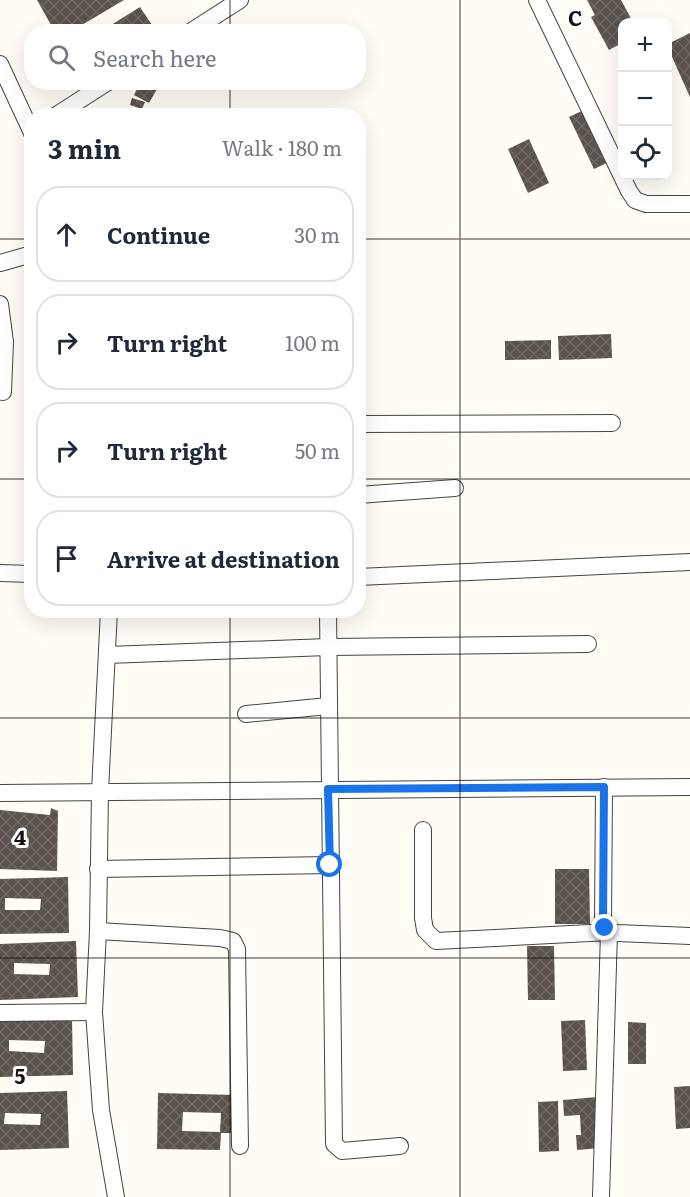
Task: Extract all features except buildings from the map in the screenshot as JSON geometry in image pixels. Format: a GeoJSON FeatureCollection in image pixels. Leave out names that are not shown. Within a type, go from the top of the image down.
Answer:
{"type":"FeatureCollection","features":[{"type":"Feature","properties":{"kind":"street"},"geometry":{"type":"LineString","coordinates":[[537,0],[635,200],[646,204],[690,204]]}},
{"type":"Feature","properties":{"kind":"street"},"geometry":{"type":"LineString","coordinates":[[202,24],[234,2]]}},
{"type":"Feature","properties":{"kind":"street"},"geometry":{"type":"LineString","coordinates":[[0,64],[24,116]]}},
{"type":"Feature","properties":{"kind":"street"},"geometry":{"type":"LineString","coordinates":[[67,108],[96,90]]}},
{"type":"Feature","properties":{"kind":"street"},"geometry":{"type":"LineString","coordinates":[[0,262],[24,256]]}},
{"type":"Feature","properties":{"kind":"street"},"geometry":{"type":"LineString","coordinates":[[0,304],[5,342],[3,392]]}},
{"type":"Feature","properties":{"kind":"street"},"geometry":{"type":"LineString","coordinates":[[366,424],[612,423]]}},
{"type":"Feature","properties":{"kind":"street"},"geometry":{"type":"LineString","coordinates":[[366,494],[455,488]]}},
{"type":"Feature","properties":{"kind":"street"},"geometry":{"type":"LineString","coordinates":[[366,577],[690,562]]}},
{"type":"Feature","properties":{"kind":"street"},"geometry":{"type":"LineString","coordinates":[[0,573],[24,574]]}},
{"type":"Feature","properties":{"kind":"street"},"geometry":{"type":"LineString","coordinates":[[109,618],[100,791],[98,932],[94,1012],[101,1110],[116,1197]]}},
{"type":"Feature","properties":{"kind":"street"},"geometry":{"type":"LineString","coordinates":[[328,618],[328,789],[334,1144],[342,1151],[400,1146]]}},
{"type":"Feature","properties":{"kind":"street"},"geometry":{"type":"LineString","coordinates":[[107,655],[328,647],[588,644]]}},
{"type":"Feature","properties":{"kind":"street"},"geometry":{"type":"LineString","coordinates":[[246,714],[328,706]]}},
{"type":"Feature","properties":{"kind":"street"},"geometry":{"type":"LineString","coordinates":[[601,1197],[609,932],[603,921],[604,787]]}},
{"type":"Feature","properties":{"kind":"street"},"geometry":{"type":"LineString","coordinates":[[0,793],[690,787]]}},
{"type":"Feature","properties":{"kind":"street"},"geometry":{"type":"LineString","coordinates":[[423,830],[423,918],[425,930],[436,941],[609,932],[690,936]]}},
{"type":"Feature","properties":{"kind":"street"},"geometry":{"type":"LineString","coordinates":[[98,869],[330,865]]}},
{"type":"Feature","properties":{"kind":"street"},"geometry":{"type":"LineString","coordinates":[[98,932],[220,938],[233,941],[237,949],[240,1146]]}},
{"type":"Feature","properties":{"kind":"street"},"geometry":{"type":"LineString","coordinates":[[0,1012],[94,1012]]}},
{"type":"Feature","properties":{"kind":"route"},"geometry":{"type":"LineString","coordinates":[[330,865],[328,789],[604,787],[603,921],[605,928]]}}]}
